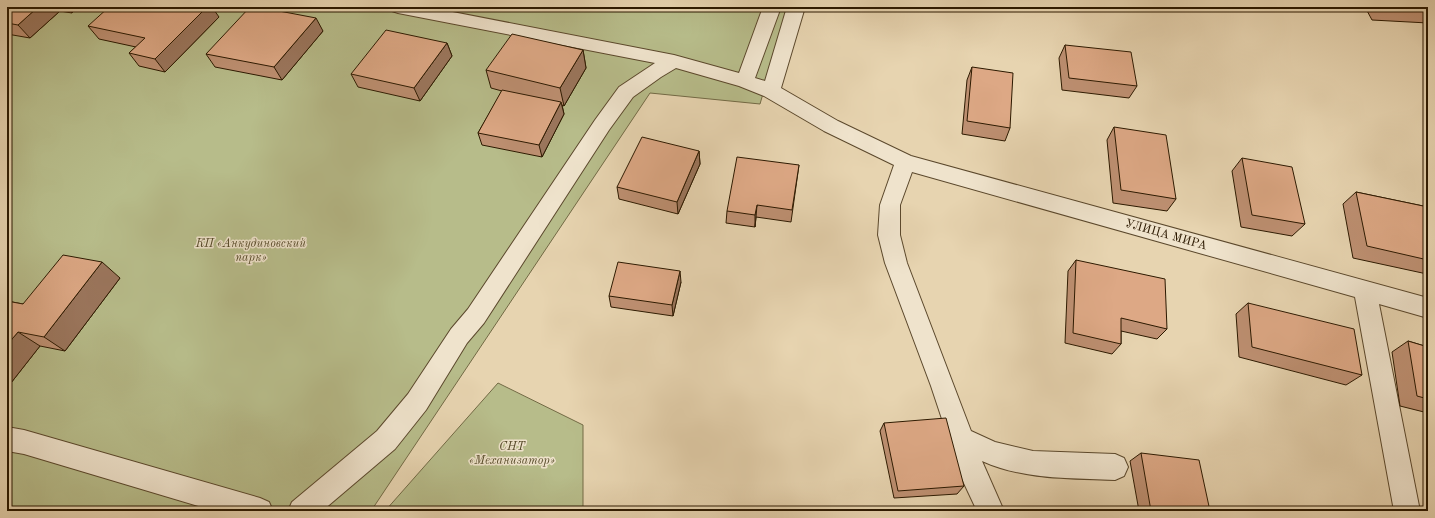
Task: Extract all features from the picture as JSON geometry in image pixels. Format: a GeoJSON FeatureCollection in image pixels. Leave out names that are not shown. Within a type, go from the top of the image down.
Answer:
{"type":"FeatureCollection","features":[{"type":"Feature","properties":{"kind":"street","name":"УЛИЦА МИРА"},"geometry":{"type":"LineString","coordinates":[[398,7],[674,61],[745,81],[771,91],[831,126],[905,162],[1428,308]]}},
{"type":"Feature","properties":{"kind":"street"},"geometry":{"type":"LineString","coordinates":[[745,81],[772,7]]}},
{"type":"Feature","properties":{"kind":"street"},"geometry":{"type":"LineString","coordinates":[[771,91],[796,7]]}},
{"type":"Feature","properties":{"kind":"street"},"geometry":{"type":"LineString","coordinates":[[301,511],[386,440],[417,402],[459,336],[476,316],[602,125],[626,92],[654,72],[674,61]]}},
{"type":"Feature","properties":{"kind":"street"},"geometry":{"type":"LineString","coordinates":[[905,162],[890,205],[889,235],[896,263],[962,440],[975,480],[991,511]]}},
{"type":"Feature","properties":{"kind":"street"},"geometry":{"type":"LineString","coordinates":[[1365,291],[1407,511]]}},
{"type":"Feature","properties":{"kind":"street"},"geometry":{"type":"LineString","coordinates":[[7,439],[260,511]]}},
{"type":"Feature","properties":{"kind":"street"},"geometry":{"type":"LineString","coordinates":[[962,440],[994,454],[1033,464],[1115,467]]}},
{"type":"Feature","properties":{"kind":"green space","name":"КП «Анкудиновский парк»"},"geometry":{"type":"Polygon","coordinates":[[[7,7],[788,7],[760,104],[650,93],[371,511],[7,511],[7,7]]]}},
{"type":"Feature","properties":{"kind":"green space","name":"СНТ «Механизатор»"},"geometry":{"type":"Polygon","coordinates":[[[498,383],[583,425],[583,511],[385,511],[498,383]]]}},
{"type":"Feature","properties":{"kind":"building"},"geometry":{"type":"Polygon","coordinates":[[[7,7],[38,7],[18,25],[7,23],[7,7]]]}},
{"type":"Feature","properties":{"kind":"building"},"geometry":{"type":"Polygon","coordinates":[[[109,7],[207,7],[155,59],[129,53],[145,38],[88,26],[109,7]]]}},
{"type":"Feature","properties":{"kind":"building"},"geometry":{"type":"Polygon","coordinates":[[[250,7],[258,7],[316,18],[274,67],[206,54],[250,7]]]}},
{"type":"Feature","properties":{"kind":"building"},"geometry":{"type":"Polygon","coordinates":[[[386,30],[447,43],[414,88],[351,74],[386,30]]]}},
{"type":"Feature","properties":{"kind":"building"},"geometry":{"type":"Polygon","coordinates":[[[512,34],[583,50],[560,88],[486,70],[512,34]]]}},
{"type":"Feature","properties":{"kind":"building"},"geometry":{"type":"Polygon","coordinates":[[[1065,45],[1131,52],[1137,86],[1069,78],[1065,45]]]}},
{"type":"Feature","properties":{"kind":"building"},"geometry":{"type":"Polygon","coordinates":[[[972,67],[1013,73],[1010,128],[967,121],[972,67]]]}},
{"type":"Feature","properties":{"kind":"building"},"geometry":{"type":"Polygon","coordinates":[[[502,90],[561,102],[539,145],[478,133],[502,90]]]}},
{"type":"Feature","properties":{"kind":"building"},"geometry":{"type":"Polygon","coordinates":[[[1114,127],[1166,135],[1176,199],[1121,190],[1114,127]]]}},
{"type":"Feature","properties":{"kind":"building"},"geometry":{"type":"Polygon","coordinates":[[[642,137],[699,151],[677,202],[617,187],[642,137]]]}},
{"type":"Feature","properties":{"kind":"building"},"geometry":{"type":"Polygon","coordinates":[[[737,157],[799,165],[792,210],[757,205],[755,215],[727,211],[737,157]]]}},
{"type":"Feature","properties":{"kind":"building"},"geometry":{"type":"Polygon","coordinates":[[[1242,158],[1292,167],[1305,224],[1252,215],[1242,158]]]}},
{"type":"Feature","properties":{"kind":"building"},"geometry":{"type":"Polygon","coordinates":[[[1356,192],[1428,207],[1428,260],[1367,246],[1356,192]]]}},
{"type":"Feature","properties":{"kind":"building"},"geometry":{"type":"Polygon","coordinates":[[[63,255],[102,262],[44,337],[18,332],[7,345],[7,301],[23,304],[63,255]]]}},
{"type":"Feature","properties":{"kind":"building"},"geometry":{"type":"Polygon","coordinates":[[[1076,260],[1165,279],[1167,329],[1121,318],[1121,344],[1073,333],[1076,260]]]}},
{"type":"Feature","properties":{"kind":"building"},"geometry":{"type":"Polygon","coordinates":[[[618,262],[680,271],[672,305],[609,296],[618,262]]]}},
{"type":"Feature","properties":{"kind":"building"},"geometry":{"type":"Polygon","coordinates":[[[1248,303],[1354,329],[1362,375],[1252,347],[1248,303]]]}},
{"type":"Feature","properties":{"kind":"building"},"geometry":{"type":"Polygon","coordinates":[[[1408,341],[1428,347],[1428,399],[1417,396],[1408,341]]]}},
{"type":"Feature","properties":{"kind":"building"},"geometry":{"type":"Polygon","coordinates":[[[946,418],[964,486],[898,491],[884,423],[946,418]]]}},
{"type":"Feature","properties":{"kind":"building"},"geometry":{"type":"Polygon","coordinates":[[[1141,453],[1199,460],[1210,511],[1151,511],[1141,453]]]}}]}
